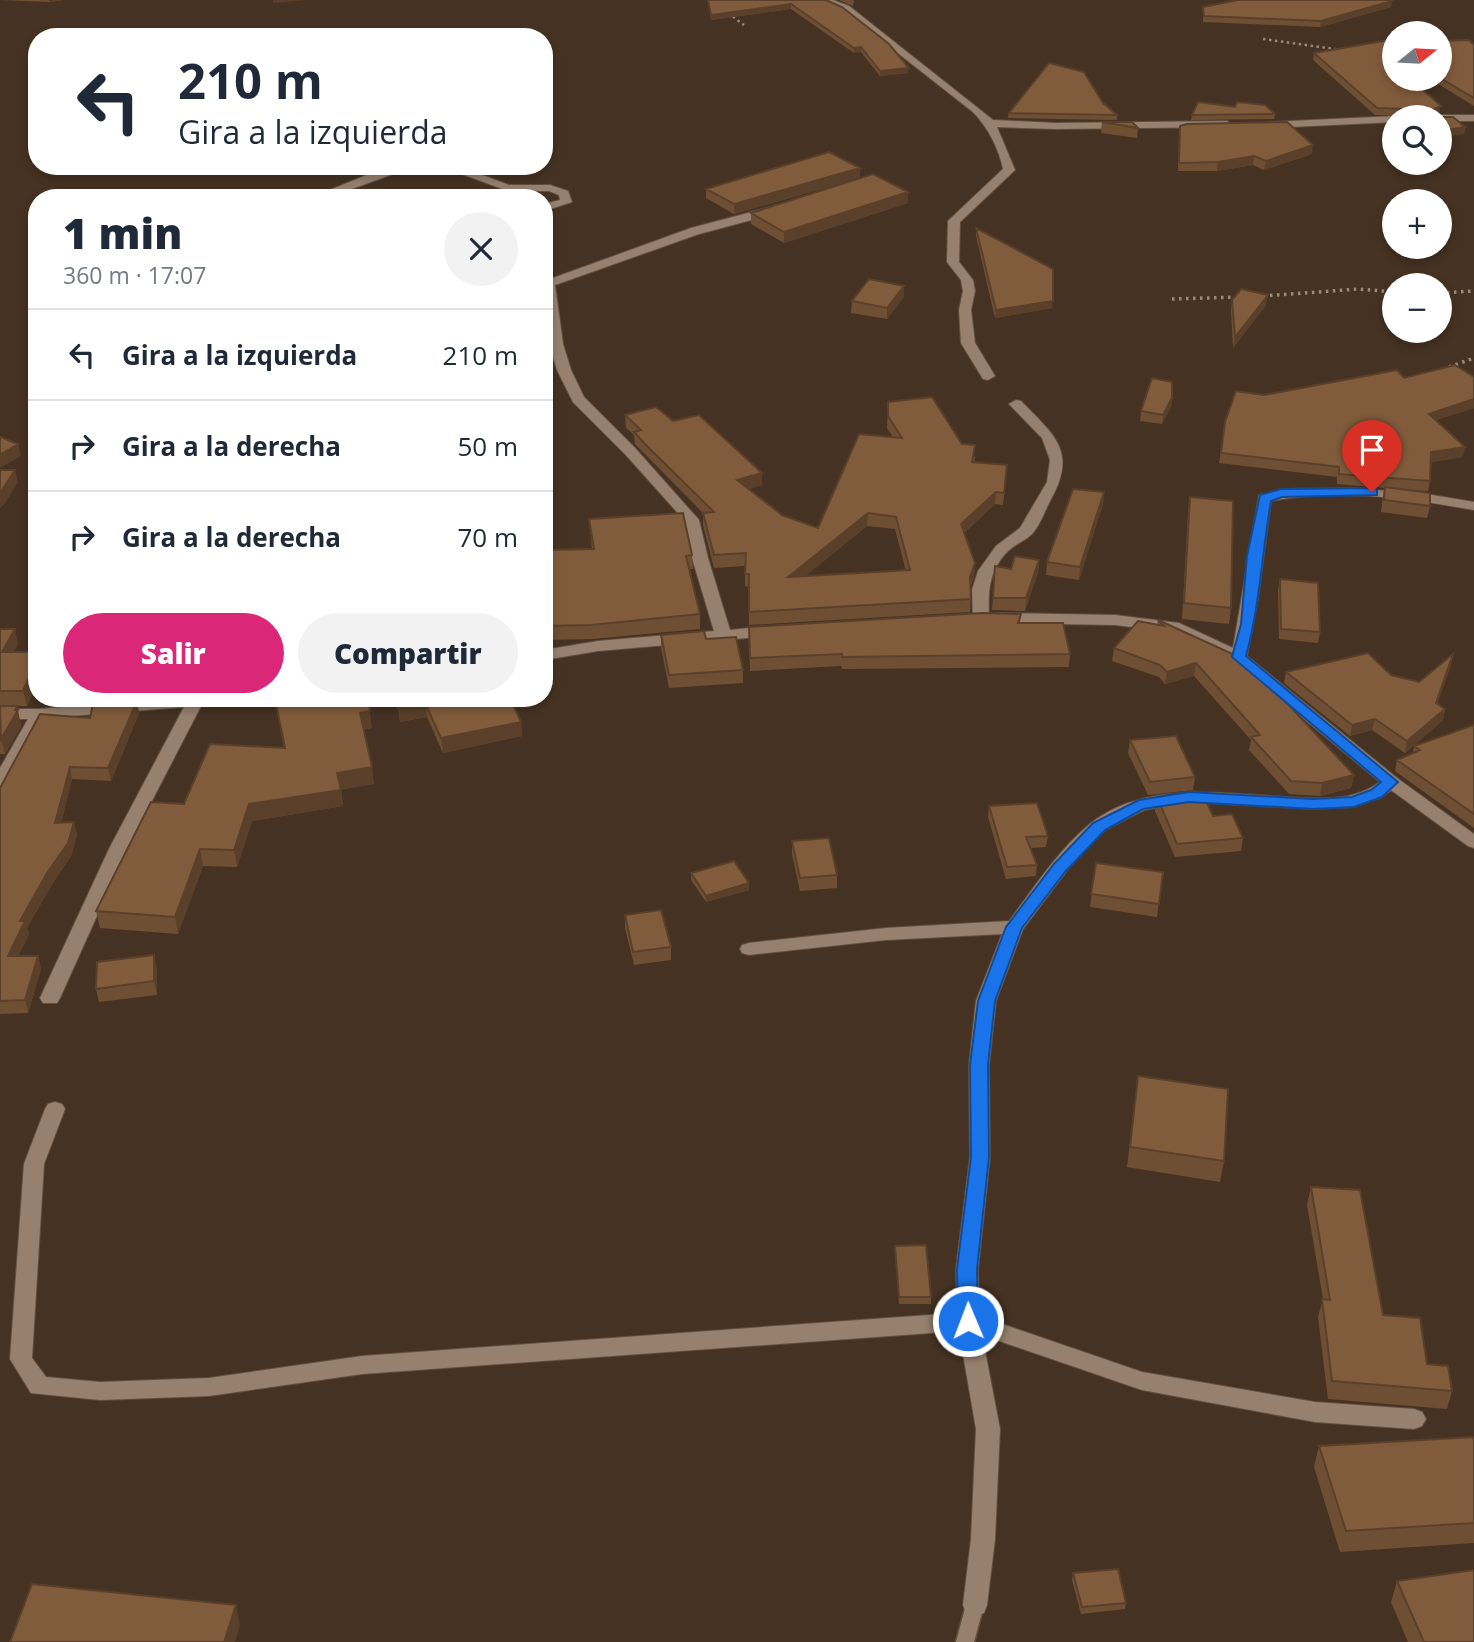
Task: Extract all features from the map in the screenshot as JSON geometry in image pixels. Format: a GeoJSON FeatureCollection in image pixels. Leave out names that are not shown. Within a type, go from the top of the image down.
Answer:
{"type":"FeatureCollection","features":[{"type":"Feature","properties":{"kind":"street"},"geometry":{"type":"LineString","coordinates":[[824,0],[846,8],[977,110],[990,123],[993,135],[1007,156],[1009,170],[954,221],[951,240],[953,262],[967,280],[969,291],[965,310],[968,343],[988,376]]}},
{"type":"Feature","properties":{"kind":"street"},"geometry":{"type":"LineString","coordinates":[[1452,118],[1474,118]]}},
{"type":"Feature","properties":{"kind":"street"},"geometry":{"type":"LineString","coordinates":[[1258,124],[1295,125],[1382,120]]}},
{"type":"Feature","properties":{"kind":"street"},"geometry":{"type":"LineString","coordinates":[[990,123],[1056,126],[1234,124]]}},
{"type":"Feature","properties":{"kind":"street"},"geometry":{"type":"LineString","coordinates":[[340,189],[376,175]]}},
{"type":"Feature","properties":{"kind":"street"},"geometry":{"type":"LineString","coordinates":[[474,175],[508,188],[553,189]]}},
{"type":"Feature","properties":{"kind":"street"},"geometry":{"type":"LineString","coordinates":[[553,189],[564,193],[566,202],[553,206]]}},
{"type":"Feature","properties":{"kind":"street"},"geometry":{"type":"LineString","coordinates":[[553,278],[695,231],[788,206]]}},
{"type":"Feature","properties":{"kind":"street"},"geometry":{"type":"LineString","coordinates":[[553,328],[564,370],[579,399],[631,451],[692,520],[700,558],[723,634]]}},
{"type":"Feature","properties":{"kind":"street"},"geometry":{"type":"LineString","coordinates":[[1016,404],[1048,437],[1057,460],[1054,482],[1026,531],[1001,549],[986,570],[974,619],[1115,620],[1179,628],[1239,657],[1391,782],[1474,842]]}},
{"type":"Feature","properties":{"kind":"street"},"geometry":{"type":"LineString","coordinates":[[1239,657],[1248,624],[1254,556],[1264,498],[1281,493],[1372,492],[1426,496],[1474,506]]}},
{"type":"Feature","properties":{"kind":"street"},"geometry":{"type":"LineString","coordinates":[[553,654],[598,646],[791,630]]}},
{"type":"Feature","properties":{"kind":"street"},"geometry":{"type":"LineString","coordinates":[[0,714],[138,707]]}},
{"type":"Feature","properties":{"kind":"street"},"geometry":{"type":"LineString","coordinates":[[50,998],[76,935],[149,786],[192,707]]}},
{"type":"Feature","properties":{"kind":"street"},"geometry":{"type":"LineString","coordinates":[[0,783],[39,714]]}},
{"type":"Feature","properties":{"kind":"street"},"geometry":{"type":"LineString","coordinates":[[975,1605],[983,1539],[988,1429],[968,1321],[967,1269],[980,1157],[979,1065],[986,1001],[1014,927],[1072,852],[1099,826],[1139,805],[1189,797],[1313,804],[1354,802],[1376,793],[1391,782]]}},
{"type":"Feature","properties":{"kind":"street"},"geometry":{"type":"LineString","coordinates":[[749,949],[886,934],[1014,927]]}},
{"type":"Feature","properties":{"kind":"street"},"geometry":{"type":"LineString","coordinates":[[55,1109],[34,1164],[21,1359],[39,1386],[100,1391],[208,1387],[362,1365],[968,1321],[1142,1381],[1315,1412],[1415,1419]]}},
{"type":"Feature","properties":{"kind":"lane"},"geometry":{"type":"LineString","coordinates":[[965,1642],[975,1605]]}},
{"type":"Feature","properties":{"kind":"path"},"geometry":{"type":"LineString","coordinates":[[724,11],[744,25]]}},
{"type":"Feature","properties":{"kind":"path"},"geometry":{"type":"LineString","coordinates":[[1263,40],[1343,50]]}},
{"type":"Feature","properties":{"kind":"path"},"geometry":{"type":"LineString","coordinates":[[1260,296],[1359,289],[1382,291]]}},
{"type":"Feature","properties":{"kind":"path"},"geometry":{"type":"LineString","coordinates":[[1452,292],[1474,291]]}},
{"type":"Feature","properties":{"kind":"path"},"geometry":{"type":"LineString","coordinates":[[1172,299],[1247,296]]}},
{"type":"Feature","properties":{"kind":"path"},"geometry":{"type":"LineString","coordinates":[[1440,370],[1474,358]]}},
{"type":"Feature","properties":{"kind":"building"},"geometry":{"type":"Polygon","coordinates":[[[708,0],[826,0],[842,7],[889,44],[909,68],[880,71],[861,47],[854,48],[791,4],[711,15],[708,0]]]}},
{"type":"Feature","properties":{"kind":"building"},"geometry":{"type":"Polygon","coordinates":[[[1238,0],[1392,1],[1321,21],[1204,16],[1203,7],[1238,0]]]}},
{"type":"Feature","properties":{"kind":"building"},"geometry":{"type":"Polygon","coordinates":[[[1469,40],[1474,45],[1474,98],[1452,85],[1452,41],[1469,40]]]}},
{"type":"Feature","properties":{"kind":"building"},"geometry":{"type":"Polygon","coordinates":[[[1382,41],[1382,91],[1424,91],[1440,105],[1382,105],[1382,108],[1377,108],[1314,53],[1382,41]]]}},
{"type":"Feature","properties":{"kind":"building"},"geometry":{"type":"Polygon","coordinates":[[[1049,63],[1084,72],[1103,103],[1117,115],[1009,113],[1049,63]]]}},
{"type":"Feature","properties":{"kind":"building"},"geometry":{"type":"Polygon","coordinates":[[[1198,102],[1235,107],[1237,102],[1265,105],[1275,114],[1192,115],[1198,102]]]}},
{"type":"Feature","properties":{"kind":"building"},"geometry":{"type":"Polygon","coordinates":[[[1452,117],[1453,117],[1465,127],[1452,129],[1452,117]]]}},
{"type":"Feature","properties":{"kind":"building"},"geometry":{"type":"Polygon","coordinates":[[[1102,122],[1132,122],[1138,128],[1102,122]]]}},
{"type":"Feature","properties":{"kind":"building"},"geometry":{"type":"Polygon","coordinates":[[[1287,122],[1313,145],[1266,161],[1254,156],[1218,162],[1179,163],[1180,126],[1287,122]]]}},
{"type":"Feature","properties":{"kind":"building"},"geometry":{"type":"Polygon","coordinates":[[[829,152],[860,168],[734,204],[706,189],[829,152]]]}},
{"type":"Feature","properties":{"kind":"building"},"geometry":{"type":"Polygon","coordinates":[[[873,174],[908,192],[784,232],[751,213],[873,174]]]}},
{"type":"Feature","properties":{"kind":"building"},"geometry":{"type":"Polygon","coordinates":[[[976,228],[1053,269],[1053,301],[996,310],[976,228]]]}},
{"type":"Feature","properties":{"kind":"building"},"geometry":{"type":"Polygon","coordinates":[[[869,279],[904,286],[887,308],[852,301],[869,279]]]}},
{"type":"Feature","properties":{"kind":"building"},"geometry":{"type":"Polygon","coordinates":[[[1241,289],[1268,295],[1235,337],[1232,300],[1241,289]]]}},
{"type":"Feature","properties":{"kind":"building"},"geometry":{"type":"Polygon","coordinates":[[[1455,365],[1474,377],[1474,399],[1429,414],[1465,447],[1431,452],[1430,481],[1339,474],[1339,467],[1221,453],[1225,422],[1236,391],[1264,395],[1397,370],[1404,378],[1455,365]]]}},
{"type":"Feature","properties":{"kind":"building"},"geometry":{"type":"Polygon","coordinates":[[[1152,378],[1172,382],[1172,398],[1163,415],[1141,411],[1152,378]]]}},
{"type":"Feature","properties":{"kind":"building"},"geometry":{"type":"Polygon","coordinates":[[[932,397],[962,444],[975,445],[972,462],[1007,465],[1004,493],[996,492],[961,524],[975,563],[970,577],[971,599],[749,612],[746,553],[714,555],[703,513],[714,512],[634,432],[641,430],[625,415],[656,407],[673,421],[699,415],[762,473],[737,480],[782,515],[818,528],[859,434],[902,438],[888,416],[888,402],[932,397]],[[868,513],[788,577],[910,570],[896,517],[868,513]]]}},
{"type":"Feature","properties":{"kind":"building"},"geometry":{"type":"Polygon","coordinates":[[[0,437],[18,444],[0,455],[0,437]]]}},
{"type":"Feature","properties":{"kind":"building"},"geometry":{"type":"Polygon","coordinates":[[[0,470],[15,470],[0,493],[0,470]]]}},
{"type":"Feature","properties":{"kind":"building"},"geometry":{"type":"Polygon","coordinates":[[[1385,487],[1430,493],[1430,506],[1384,500],[1385,487]]]}},
{"type":"Feature","properties":{"kind":"building"},"geometry":{"type":"Polygon","coordinates":[[[1073,489],[1104,492],[1080,567],[1047,562],[1073,489]]]}},
{"type":"Feature","properties":{"kind":"building"},"geometry":{"type":"Polygon","coordinates":[[[1190,497],[1233,501],[1231,608],[1184,603],[1190,497]]]}},
{"type":"Feature","properties":{"kind":"building"},"geometry":{"type":"Polygon","coordinates":[[[683,513],[692,555],[686,556],[700,614],[591,625],[553,626],[553,550],[594,549],[589,519],[683,513]]]}},
{"type":"Feature","properties":{"kind":"building"},"geometry":{"type":"Polygon","coordinates":[[[1015,556],[1039,560],[1026,598],[993,598],[995,566],[1011,569],[1015,556]]]}},
{"type":"Feature","properties":{"kind":"building"},"geometry":{"type":"Polygon","coordinates":[[[1280,579],[1318,583],[1320,632],[1281,629],[1280,579]]]}},
{"type":"Feature","properties":{"kind":"building"},"geometry":{"type":"Polygon","coordinates":[[[982,613],[1021,614],[1018,623],[1063,623],[1070,654],[842,657],[842,654],[750,658],[749,627],[982,613]]]}},
{"type":"Feature","properties":{"kind":"building"},"geometry":{"type":"Polygon","coordinates":[[[1158,620],[1248,661],[1272,681],[1270,685],[1354,775],[1322,783],[1291,781],[1251,737],[1260,735],[1196,663],[1167,672],[1160,665],[1114,648],[1138,621],[1164,626],[1158,620]]]}},
{"type":"Feature","properties":{"kind":"building"},"geometry":{"type":"Polygon","coordinates":[[[0,629],[15,629],[2,652],[28,652],[28,679],[23,691],[0,691],[0,629]]]}},
{"type":"Feature","properties":{"kind":"building"},"geometry":{"type":"Polygon","coordinates":[[[704,631],[706,639],[736,637],[743,670],[669,675],[661,635],[704,631]]]}},
{"type":"Feature","properties":{"kind":"building"},"geometry":{"type":"Polygon","coordinates":[[[1368,653],[1391,675],[1419,682],[1453,654],[1436,703],[1445,709],[1407,741],[1375,719],[1352,725],[1286,672],[1368,653]]]}},
{"type":"Feature","properties":{"kind":"building"},"geometry":{"type":"Polygon","coordinates":[[[0,706],[17,706],[15,710],[18,710],[1,739],[0,706]]]}},
{"type":"Feature","properties":{"kind":"building"},"geometry":{"type":"Polygon","coordinates":[[[92,707],[134,707],[108,768],[70,767],[55,823],[74,822],[68,843],[47,873],[20,921],[25,921],[8,956],[38,956],[25,1000],[0,1001],[0,788],[40,714],[90,718],[92,707]]]}},
{"type":"Feature","properties":{"kind":"building"},"geometry":{"type":"Polygon","coordinates":[[[277,707],[369,707],[370,711],[360,713],[372,767],[337,773],[341,790],[249,804],[234,850],[200,849],[175,917],[96,911],[151,802],[184,804],[210,744],[285,748],[277,707]]]}},
{"type":"Feature","properties":{"kind":"building"},"geometry":{"type":"Polygon","coordinates":[[[427,707],[514,707],[521,722],[441,738],[427,707]]]}},
{"type":"Feature","properties":{"kind":"building"},"geometry":{"type":"Polygon","coordinates":[[[1474,725],[1474,814],[1397,760],[1420,750],[1414,746],[1474,725]]]}},
{"type":"Feature","properties":{"kind":"building"},"geometry":{"type":"Polygon","coordinates":[[[1176,736],[1195,777],[1150,782],[1130,740],[1176,736]]]}},
{"type":"Feature","properties":{"kind":"building"},"geometry":{"type":"Polygon","coordinates":[[[1191,791],[1202,792],[1213,816],[1232,814],[1243,838],[1177,844],[1157,797],[1191,791]]]}},
{"type":"Feature","properties":{"kind":"building"},"geometry":{"type":"Polygon","coordinates":[[[1037,803],[1048,836],[1026,837],[1037,865],[1007,867],[989,806],[1037,803]]]}},
{"type":"Feature","properties":{"kind":"building"},"geometry":{"type":"Polygon","coordinates":[[[829,838],[837,875],[800,878],[792,841],[829,838]]]}},
{"type":"Feature","properties":{"kind":"building"},"geometry":{"type":"Polygon","coordinates":[[[734,861],[749,883],[706,896],[691,873],[734,861]]]}},
{"type":"Feature","properties":{"kind":"building"},"geometry":{"type":"Polygon","coordinates":[[[1096,863],[1163,872],[1159,904],[1091,894],[1096,863]]]}},
{"type":"Feature","properties":{"kind":"building"},"geometry":{"type":"Polygon","coordinates":[[[661,910],[671,947],[633,952],[625,915],[661,910]]]}},
{"type":"Feature","properties":{"kind":"building"},"geometry":{"type":"Polygon","coordinates":[[[154,955],[154,981],[96,989],[97,962],[154,955]]]}},
{"type":"Feature","properties":{"kind":"building"},"geometry":{"type":"Polygon","coordinates":[[[1138,1076],[1228,1089],[1224,1161],[1130,1147],[1138,1076]]]}},
{"type":"Feature","properties":{"kind":"building"},"geometry":{"type":"Polygon","coordinates":[[[1311,1187],[1360,1190],[1383,1315],[1420,1318],[1427,1364],[1448,1366],[1452,1391],[1332,1381],[1322,1299],[1330,1300],[1311,1187]]]}},
{"type":"Feature","properties":{"kind":"building"},"geometry":{"type":"Polygon","coordinates":[[[926,1245],[931,1297],[899,1297],[895,1246],[926,1245]]]}},
{"type":"Feature","properties":{"kind":"building"},"geometry":{"type":"Polygon","coordinates":[[[1474,1437],[1474,1523],[1346,1531],[1319,1446],[1474,1437]]]}},
{"type":"Feature","properties":{"kind":"building"},"geometry":{"type":"Polygon","coordinates":[[[1118,1569],[1126,1603],[1082,1607],[1073,1573],[1118,1569]]]}},
{"type":"Feature","properties":{"kind":"building"},"geometry":{"type":"Polygon","coordinates":[[[1474,1570],[1474,1642],[1424,1642],[1397,1581],[1474,1570]]]}},
{"type":"Feature","properties":{"kind":"building"},"geometry":{"type":"Polygon","coordinates":[[[32,1584],[236,1605],[224,1642],[10,1642],[32,1584]]]}},
{"type":"Feature","properties":{"kind":"route"},"geometry":{"type":"LineString","coordinates":[[968,1321],[967,1269],[980,1157],[979,1065],[986,1001],[1014,927],[1059,868],[1099,826],[1139,805],[1189,797],[1313,804],[1354,802],[1376,793],[1391,782],[1239,657],[1248,624],[1254,556],[1264,498],[1281,493],[1372,492]]}}]}
